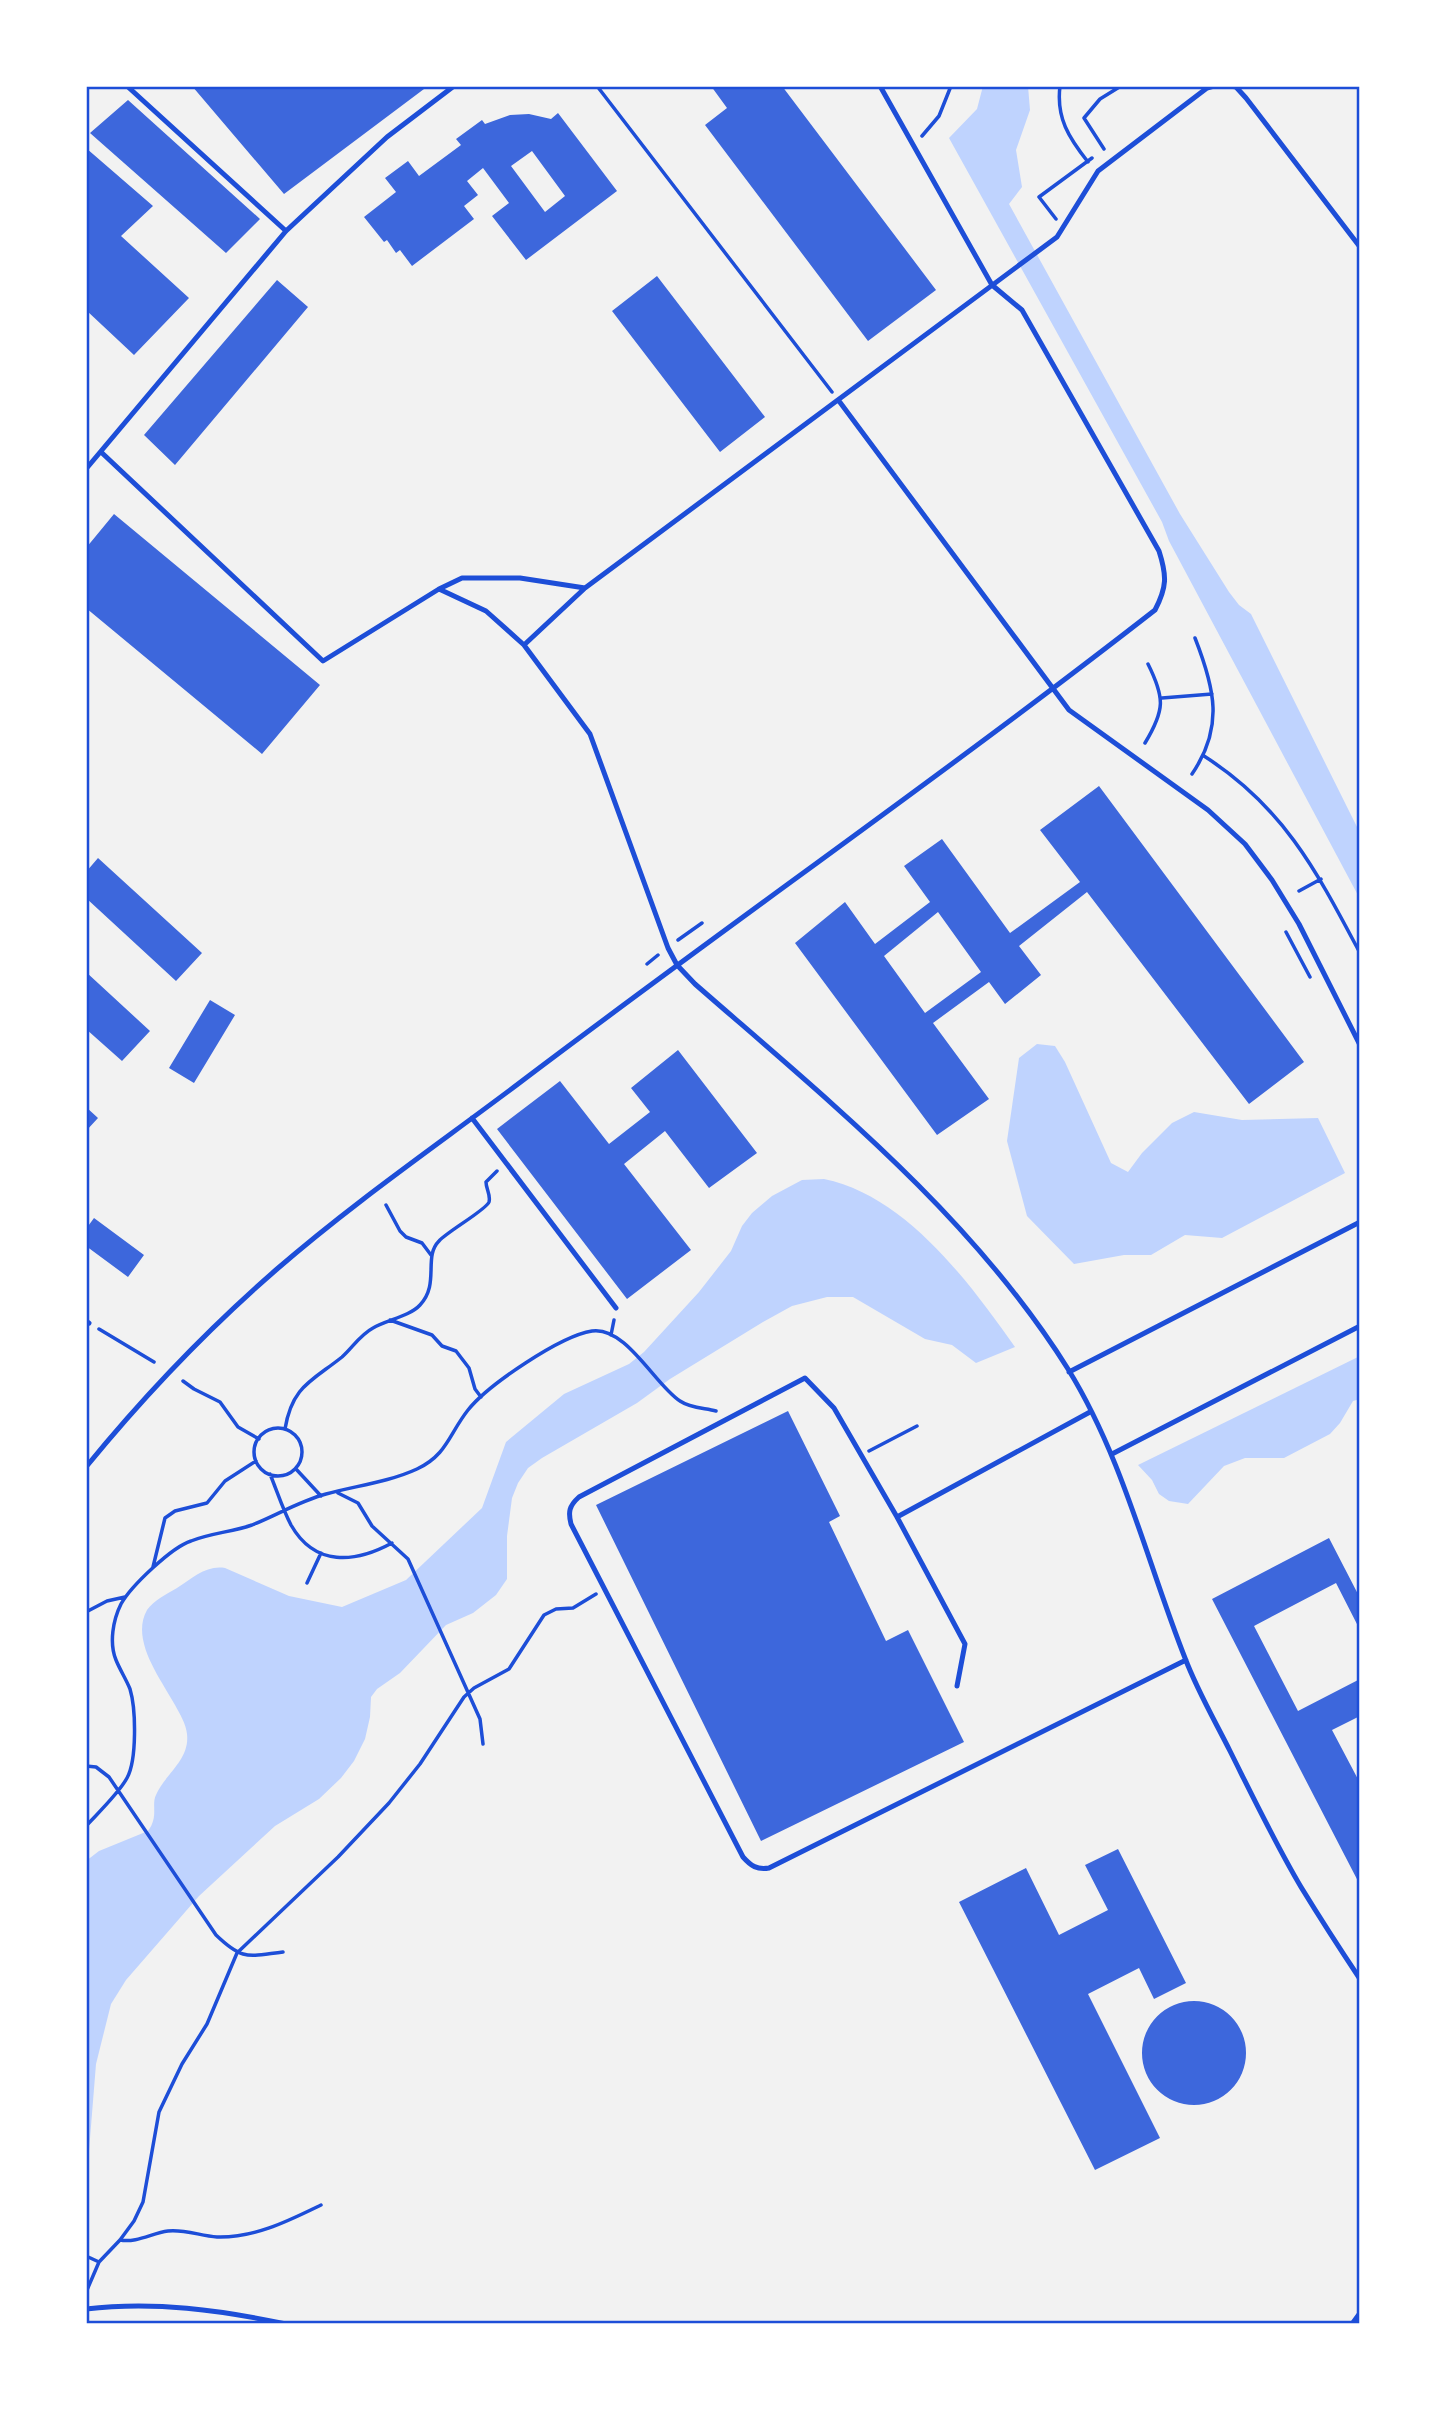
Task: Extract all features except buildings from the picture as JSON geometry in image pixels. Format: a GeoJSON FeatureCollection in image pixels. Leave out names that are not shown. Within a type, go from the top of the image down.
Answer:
{"type":"FeatureCollection","features":[{"type":"Feature","properties":{"kind":"lane"},"geometry":{"type":"LineString","coordinates":[[127,86],[286,232]]}},
{"type":"Feature","properties":{"kind":"lane"},"geometry":{"type":"LineString","coordinates":[[86,469],[286,232],[387,137],[454,86]]}},
{"type":"Feature","properties":{"kind":"lane"},"geometry":{"type":"LineString","coordinates":[[86,1467],[131,1413],[226,1314],[335,1222],[677,965],[1053,689],[1155,610],[1163,594],[1166,572],[1159,551],[1023,310],[992,285],[880,86]]}},
{"type":"Feature","properties":{"kind":"lane"},"geometry":{"type":"LineString","coordinates":[[524,646],[585,588],[1056,237],[1097,171],[1207,88],[1214,86]]}},
{"type":"Feature","properties":{"kind":"lane"},"geometry":{"type":"LineString","coordinates":[[1231,86],[1236,87],[1246,98],[1360,247]]}},
{"type":"Feature","properties":{"kind":"lane"},"geometry":{"type":"LineString","coordinates":[[839,401],[1069,710],[1208,810],[1245,844],[1272,880],[1299,925],[1360,1045]]}},
{"type":"Feature","properties":{"kind":"lane"},"geometry":{"type":"LineString","coordinates":[[102,452],[323,661],[439,589],[462,578],[520,578],[585,588]]}},
{"type":"Feature","properties":{"kind":"lane"},"geometry":{"type":"LineString","coordinates":[[439,589],[485,611],[524,646],[590,734],[668,948],[677,965],[935,1200],[1005,1282],[1069,1372],[1112,1454],[1185,1660],[1300,1886],[1360,1979]]}},
{"type":"Feature","properties":{"kind":"lane"},"geometry":{"type":"LineString","coordinates":[[472,1118],[616,1308]]}},
{"type":"Feature","properties":{"kind":"lane"},"geometry":{"type":"LineString","coordinates":[[1069,1372],[1360,1222]]}},
{"type":"Feature","properties":{"kind":"lane"},"geometry":{"type":"LineString","coordinates":[[1112,1454],[1360,1326]]}},
{"type":"Feature","properties":{"kind":"lane"},"geometry":{"type":"LineString","coordinates":[[957,1686],[965,1644],[897,1517],[834,1408],[805,1378],[579,1497],[571,1504],[568,1513],[571,1524],[604,1589],[743,1857],[759,1869],[769,1868],[1185,1660]]}},
{"type":"Feature","properties":{"kind":"lane"},"geometry":{"type":"LineString","coordinates":[[897,1517],[1090,1412]]}},
{"type":"Feature","properties":{"kind":"lane"},"geometry":{"type":"LineString","coordinates":[[86,2309],[162,2306],[221,2310],[286,2324]]}},
{"type":"Feature","properties":{"kind":"lane"},"geometry":{"type":"LineString","coordinates":[[1352,2324],[1360,2313]]}},
{"type":"Feature","properties":{"kind":"path"},"geometry":{"type":"LineString","coordinates":[[597,86],[839,401]]}},
{"type":"Feature","properties":{"kind":"path"},"geometry":{"type":"LineString","coordinates":[[913,145],[939,116],[951,86]]}},
{"type":"Feature","properties":{"kind":"path"},"geometry":{"type":"LineString","coordinates":[[1060,86],[1058,102],[1061,120],[1068,135],[1097,171]]}},
{"type":"Feature","properties":{"kind":"path"},"geometry":{"type":"LineString","coordinates":[[1062,228],[1039,197],[1106,148],[1084,118],[1100,99],[1121,86]]}},
{"type":"Feature","properties":{"kind":"path"},"geometry":{"type":"LineString","coordinates":[[1192,774],[1204,756],[1211,736],[1213,715],[1207,668],[1195,638]]}},
{"type":"Feature","properties":{"kind":"path"},"geometry":{"type":"LineString","coordinates":[[1145,743],[1157,724],[1162,698],[1148,664]]}},
{"type":"Feature","properties":{"kind":"path"},"geometry":{"type":"LineString","coordinates":[[1162,698],[1212,694]]}},
{"type":"Feature","properties":{"kind":"path"},"geometry":{"type":"LineString","coordinates":[[1204,756],[1225,769],[1260,800],[1300,847],[1321,879],[1360,953]]}},
{"type":"Feature","properties":{"kind":"path"},"geometry":{"type":"LineString","coordinates":[[1299,891],[1321,879]]}},
{"type":"Feature","properties":{"kind":"path"},"geometry":{"type":"LineString","coordinates":[[1286,932],[1315,986]]}},
{"type":"Feature","properties":{"kind":"path"},"geometry":{"type":"LineString","coordinates":[[285,1429],[287,1417],[304,1385],[341,1358],[361,1336],[388,1320],[414,1310],[425,1299],[432,1277],[433,1248],[441,1238],[485,1209],[489,1202],[486,1182],[507,1164]]}},
{"type":"Feature","properties":{"kind":"path"},"geometry":{"type":"LineString","coordinates":[[386,1205],[400,1231],[406,1237],[422,1243],[431,1255]]}},
{"type":"Feature","properties":{"kind":"path"},"geometry":{"type":"LineString","coordinates":[[388,1320],[432,1335],[442,1346],[456,1350],[469,1368],[475,1389],[481,1397]]}},
{"type":"Feature","properties":{"kind":"path"},"geometry":{"type":"LineString","coordinates":[[88,1322],[154,1362]]}},
{"type":"Feature","properties":{"kind":"path"},"geometry":{"type":"LineString","coordinates":[[86,1826],[126,1779],[133,1754],[134,1709],[131,1692],[113,1649],[116,1617],[125,1597],[153,1569],[189,1541],[235,1531],[321,1496],[406,1474],[432,1460],[447,1445],[468,1409],[516,1369],[560,1344],[592,1331],[611,1335],[632,1351],[683,1404],[715,1411],[725,1419]]}},
{"type":"Feature","properties":{"kind":"path"},"geometry":{"type":"LineString","coordinates":[[183,1381],[220,1402],[238,1427],[259,1439]]}},
{"type":"Feature","properties":{"kind":"path"},"geometry":{"type":"LineString","coordinates":[[861,1455],[917,1426]]}},
{"type":"Feature","properties":{"kind":"path"},"geometry":{"type":"LineString","coordinates":[[270,1475],[286,1475],[296,1468],[302,1457],[299,1440],[285,1429],[268,1431],[259,1439],[255,1450],[257,1461],[270,1475],[298,1536],[321,1553],[345,1559],[359,1558],[392,1543]]}},
{"type":"Feature","properties":{"kind":"path"},"geometry":{"type":"LineString","coordinates":[[153,1569],[165,1518],[175,1511],[207,1503],[225,1481],[257,1461]]}},
{"type":"Feature","properties":{"kind":"path"},"geometry":{"type":"LineString","coordinates":[[296,1468],[321,1496]]}},
{"type":"Feature","properties":{"kind":"path"},"geometry":{"type":"LineString","coordinates":[[336,1492],[358,1503],[372,1526],[392,1543],[412,1566],[480,1719],[483,1744]]}},
{"type":"Feature","properties":{"kind":"path"},"geometry":{"type":"LineString","coordinates":[[307,1583],[321,1553]]}},
{"type":"Feature","properties":{"kind":"path"},"geometry":{"type":"LineString","coordinates":[[86,2290],[99,2262],[120,2240],[144,2202],[159,2112],[182,2064],[207,2024],[237,1953],[369,1827],[420,1764],[469,1692],[509,1669],[544,1615],[556,1609],[573,1608],[604,1589]]}},
{"type":"Feature","properties":{"kind":"path"},"geometry":{"type":"LineString","coordinates":[[86,1612],[107,1601],[125,1597]]}},
{"type":"Feature","properties":{"kind":"path"},"geometry":{"type":"LineString","coordinates":[[86,1766],[102,1771],[117,1790],[216,1935],[237,1953],[251,1955],[283,1951]]}},
{"type":"Feature","properties":{"kind":"path"},"geometry":{"type":"LineString","coordinates":[[120,2240],[128,2241],[167,2231],[230,2238],[255,2234],[321,2205]]}},
{"type":"Feature","properties":{"kind":"path"},"geometry":{"type":"LineString","coordinates":[[86,2256],[99,2262]]}},
{"type":"Feature","properties":{"kind":"water"},"geometry":{"type":"Polygon","coordinates":[[[983,86],[1028,86],[1030,110],[1016,150],[1022,187],[1009,204],[1180,514],[1229,592],[1239,605],[1251,614],[1360,833],[1360,899],[1169,541],[1162,522],[949,138],[977,109],[983,86]]]}},
{"type":"Feature","properties":{"kind":"water"},"geometry":{"type":"Polygon","coordinates":[[[1037,1044],[1055,1046],[1065,1062],[1111,1163],[1128,1172],[1142,1153],[1172,1123],[1194,1112],[1242,1120],[1318,1118],[1345,1173],[1222,1238],[1185,1235],[1151,1255],[1124,1255],[1074,1264],[1027,1216],[1007,1141],[1019,1058],[1037,1044]]]}},
{"type":"Feature","properties":{"kind":"water"},"geometry":{"type":"Polygon","coordinates":[[[824,1179],[854,1188],[882,1203],[908,1222],[956,1270],[1015,1347],[976,1363],[952,1345],[925,1339],[853,1297],[827,1297],[792,1306],[763,1322],[670,1379],[637,1403],[528,1468],[512,1498],[507,1536],[507,1579],[496,1595],[473,1613],[446,1625],[400,1673],[377,1689],[371,1697],[365,1739],[354,1761],[341,1778],[319,1799],[275,1826],[199,1896],[126,1980],[111,2004],[96,2064],[86,2188],[86,1861],[99,1851],[148,1831],[154,1816],[156,1795],[181,1759],[187,1743],[182,1719],[149,1659],[145,1646],[142,1634],[147,1610],[157,1600],[194,1576],[212,1568],[225,1568],[289,1596],[342,1607],[406,1580],[482,1508],[506,1442],[564,1394],[629,1364],[644,1352],[699,1292],[731,1251],[742,1226],[752,1213],[772,1196],[802,1180],[824,1179]]]}},
{"type":"Feature","properties":{"kind":"water"},"geometry":{"type":"Polygon","coordinates":[[[1360,1356],[1360,1399],[1353,1401],[1330,1434],[1284,1458],[1245,1458],[1224,1466],[1188,1504],[1169,1501],[1159,1494],[1152,1480],[1138,1465],[1360,1356]]]}}]}
